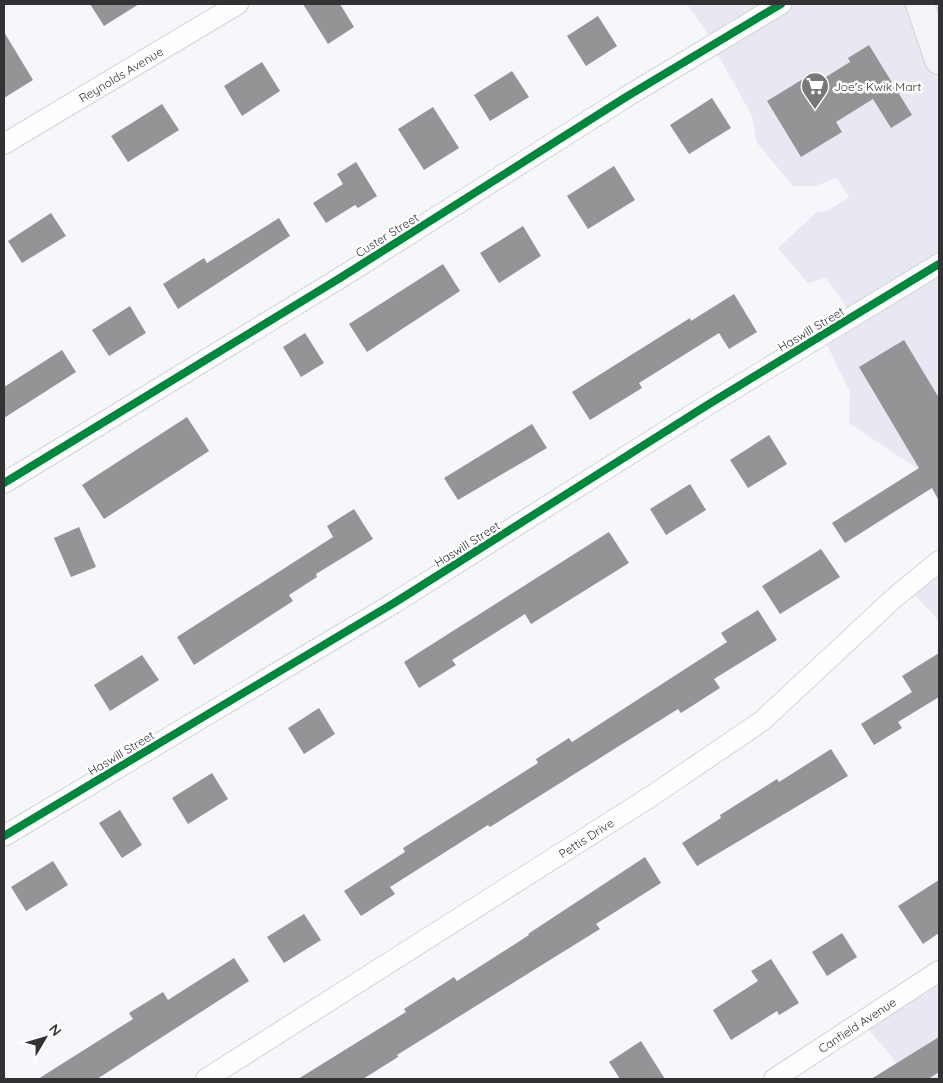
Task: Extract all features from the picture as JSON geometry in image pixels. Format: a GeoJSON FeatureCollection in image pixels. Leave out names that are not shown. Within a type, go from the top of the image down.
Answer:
{"type":"FeatureCollection","features":[{"type":"Feature","properties":{"kind":"main road"},"geometry":{"type":"LineString","coordinates":[[920,4],[939,60]]}},
{"type":"Feature","properties":{"kind":"street","name":"Reynolds Avenue"},"geometry":{"type":"LineString","coordinates":[[4,144],[238,4]]}},
{"type":"Feature","properties":{"kind":"street","name":"Custer Street"},"geometry":{"type":"LineString","coordinates":[[4,483],[340,278],[626,97],[781,4]]}},
{"type":"Feature","properties":{"kind":"street","name":"Haswill Street"},"geometry":{"type":"LineString","coordinates":[[4,836],[394,603],[709,404],[939,264]]}},
{"type":"Feature","properties":{"kind":"street","name":"Pettis Drive"},"geometry":{"type":"LineString","coordinates":[[206,1079],[650,797],[762,721],[892,599],[939,561]]}},
{"type":"Feature","properties":{"kind":"street","name":"Canfield Avenue"},"geometry":{"type":"LineString","coordinates":[[774,1079],[939,971]]}},
{"type":"Feature","properties":{"kind":"shaded area"},"geometry":{"type":"Polygon","coordinates":[[[687,4],[933,4],[939,22],[939,492],[927,475],[849,423],[850,392],[826,343],[855,319],[826,278],[808,283],[778,248],[817,212],[827,211],[849,197],[837,178],[815,186],[793,186],[757,143],[752,116],[717,53],[715,43],[687,4]]]}},
{"type":"Feature","properties":{"kind":"shaded area"},"geometry":{"type":"Polygon","coordinates":[[[939,562],[939,621],[911,591],[939,562]]]}},
{"type":"Feature","properties":{"kind":"shaded area"},"geometry":{"type":"Polygon","coordinates":[[[939,979],[939,1079],[910,1079],[866,1026],[939,979]]]}},
{"type":"Feature","properties":{"kind":"building"},"geometry":{"type":"Polygon","coordinates":[[[90,4],[139,4],[104,26],[90,4]]]}},
{"type":"Feature","properties":{"kind":"building"},"geometry":{"type":"Polygon","coordinates":[[[303,4],[340,4],[354,27],[328,44],[303,4]]]}},
{"type":"Feature","properties":{"kind":"building"},"geometry":{"type":"Polygon","coordinates":[[[598,16],[617,46],[586,66],[567,36],[598,16]]]}},
{"type":"Feature","properties":{"kind":"building"},"geometry":{"type":"Polygon","coordinates":[[[4,32],[33,80],[4,98],[4,32]]]}},
{"type":"Feature","properties":{"kind":"building"},"geometry":{"type":"Polygon","coordinates":[[[869,45],[912,115],[891,128],[873,99],[836,122],[842,132],[801,157],[767,101],[808,76],[813,85],[850,62],[848,58],[869,45]]]}},
{"type":"Feature","properties":{"kind":"building"},"geometry":{"type":"Polygon","coordinates":[[[262,62],[280,91],[242,116],[224,86],[262,62]]]}},
{"type":"Feature","properties":{"kind":"building"},"geometry":{"type":"Polygon","coordinates":[[[512,71],[529,97],[490,121],[474,95],[512,71]]]}},
{"type":"Feature","properties":{"kind":"building"},"geometry":{"type":"Polygon","coordinates":[[[712,98],[731,128],[689,154],[670,125],[712,98]]]}},
{"type":"Feature","properties":{"kind":"building"},"geometry":{"type":"Polygon","coordinates":[[[162,104],[179,130],[128,162],[111,136],[162,104]]]}},
{"type":"Feature","properties":{"kind":"building"},"geometry":{"type":"Polygon","coordinates":[[[433,107],[459,148],[424,170],[398,129],[433,107]]]}},
{"type":"Feature","properties":{"kind":"building"},"geometry":{"type":"Polygon","coordinates":[[[356,162],[377,196],[358,208],[355,205],[326,223],[313,203],[343,184],[337,174],[356,162]]]}},
{"type":"Feature","properties":{"kind":"building"},"geometry":{"type":"Polygon","coordinates":[[[614,166],[635,200],[588,229],[567,196],[614,166]]]}},
{"type":"Feature","properties":{"kind":"building"},"geometry":{"type":"Polygon","coordinates":[[[51,213],[66,236],[22,263],[8,241],[51,213]]]}},
{"type":"Feature","properties":{"kind":"building"},"geometry":{"type":"Polygon","coordinates":[[[279,218],[290,236],[178,309],[163,284],[204,258],[207,263],[279,218]]]}},
{"type":"Feature","properties":{"kind":"building"},"geometry":{"type":"Polygon","coordinates":[[[523,226],[541,256],[499,283],[480,253],[523,226]]]}},
{"type":"Feature","properties":{"kind":"building"},"geometry":{"type":"Polygon","coordinates":[[[443,264],[460,291],[367,352],[349,324],[443,264]]]}},
{"type":"Feature","properties":{"kind":"building"},"geometry":{"type":"Polygon","coordinates":[[[734,294],[757,332],[729,349],[719,333],[639,383],[642,388],[590,420],[572,392],[690,318],[691,321],[734,294]]]}},
{"type":"Feature","properties":{"kind":"building"},"geometry":{"type":"Polygon","coordinates":[[[130,306],[146,333],[109,356],[92,330],[130,306]]]}},
{"type":"Feature","properties":{"kind":"building"},"geometry":{"type":"Polygon","coordinates":[[[305,333],[324,363],[301,377],[283,347],[305,333]]]}},
{"type":"Feature","properties":{"kind":"building"},"geometry":{"type":"Polygon","coordinates":[[[904,340],[939,398],[939,501],[932,488],[845,543],[832,523],[919,468],[859,367],[904,340]]]}},
{"type":"Feature","properties":{"kind":"building"},"geometry":{"type":"Polygon","coordinates":[[[62,350],[76,372],[4,418],[4,387],[62,350]]]}},
{"type":"Feature","properties":{"kind":"building"},"geometry":{"type":"Polygon","coordinates":[[[187,417],[209,451],[104,519],[82,485],[187,417]]]}},
{"type":"Feature","properties":{"kind":"building"},"geometry":{"type":"Polygon","coordinates":[[[532,424],[547,448],[458,500],[444,478],[532,424]]]}},
{"type":"Feature","properties":{"kind":"building"},"geometry":{"type":"Polygon","coordinates":[[[769,435],[787,464],[748,488],[730,460],[769,435]]]}},
{"type":"Feature","properties":{"kind":"building"},"geometry":{"type":"Polygon","coordinates":[[[690,484],[706,510],[666,535],[650,509],[690,484]]]}},
{"type":"Feature","properties":{"kind":"building"},"geometry":{"type":"Polygon","coordinates":[[[354,509],[373,539],[316,574],[317,577],[289,595],[293,601],[194,665],[177,637],[333,537],[327,526],[354,509]]]}},
{"type":"Feature","properties":{"kind":"building"},"geometry":{"type":"Polygon","coordinates":[[[79,527],[96,567],[71,577],[54,538],[79,527]]]}},
{"type":"Feature","properties":{"kind":"building"},"geometry":{"type":"Polygon","coordinates":[[[609,532],[629,563],[531,624],[525,614],[452,660],[456,665],[419,688],[404,662],[609,532]]]}},
{"type":"Feature","properties":{"kind":"building"},"geometry":{"type":"Polygon","coordinates":[[[821,549],[840,577],[780,614],[762,586],[821,549]]]}},
{"type":"Feature","properties":{"kind":"building"},"geometry":{"type":"Polygon","coordinates":[[[758,610],[777,640],[714,679],[720,688],[681,713],[678,709],[490,827],[488,825],[390,887],[395,894],[361,916],[344,891],[405,852],[403,848],[538,763],[536,759],[569,738],[572,742],[727,642],[721,633],[758,610]]]}},
{"type":"Feature","properties":{"kind":"building"},"geometry":{"type":"Polygon","coordinates":[[[939,653],[939,697],[898,722],[902,728],[874,745],[861,724],[912,692],[902,676],[939,653]]]}},
{"type":"Feature","properties":{"kind":"building"},"geometry":{"type":"Polygon","coordinates":[[[142,655],[159,680],[110,711],[94,685],[142,655]]]}},
{"type":"Feature","properties":{"kind":"building"},"geometry":{"type":"Polygon","coordinates":[[[319,708],[335,734],[304,754],[288,728],[319,708]]]}},
{"type":"Feature","properties":{"kind":"building"},"geometry":{"type":"Polygon","coordinates":[[[831,749],[848,776],[697,866],[682,843],[721,818],[720,815],[777,779],[779,782],[831,749]]]}},
{"type":"Feature","properties":{"kind":"building"},"geometry":{"type":"Polygon","coordinates":[[[212,773],[228,799],[188,824],[172,798],[212,773]]]}},
{"type":"Feature","properties":{"kind":"building"},"geometry":{"type":"Polygon","coordinates":[[[120,810],[142,845],[122,858],[99,823],[120,810]]]}},
{"type":"Feature","properties":{"kind":"building"},"geometry":{"type":"Polygon","coordinates":[[[645,857],[661,883],[596,924],[600,929],[397,1055],[398,1057],[363,1079],[298,1079],[406,1012],[404,1009],[454,977],[457,981],[529,935],[645,857]]]}},
{"type":"Feature","properties":{"kind":"building"},"geometry":{"type":"Polygon","coordinates":[[[53,861],[68,885],[26,911],[11,887],[53,861]]]}},
{"type":"Feature","properties":{"kind":"building"},"geometry":{"type":"Polygon","coordinates":[[[939,880],[939,933],[923,944],[898,906],[939,880]]]}},
{"type":"Feature","properties":{"kind":"building"},"geometry":{"type":"Polygon","coordinates":[[[304,914],[321,940],[284,963],[267,937],[304,914]]]}},
{"type":"Feature","properties":{"kind":"building"},"geometry":{"type":"Polygon","coordinates":[[[842,933],[857,957],[827,976],[812,952],[842,933]]]}},
{"type":"Feature","properties":{"kind":"building"},"geometry":{"type":"Polygon","coordinates":[[[234,958],[249,981],[97,1079],[38,1079],[133,1019],[129,1013],[163,992],[168,1000],[234,958]]]}},
{"type":"Feature","properties":{"kind":"building"},"geometry":{"type":"Polygon","coordinates":[[[771,959],[799,1003],[779,1015],[777,1011],[731,1040],[713,1010],[758,981],[751,971],[771,959]]]}},
{"type":"Feature","properties":{"kind":"building"},"geometry":{"type":"Polygon","coordinates":[[[939,1037],[939,1072],[928,1079],[871,1079],[939,1037]]]}},
{"type":"Feature","properties":{"kind":"building"},"geometry":{"type":"Polygon","coordinates":[[[641,1041],[665,1079],[620,1079],[609,1062],[641,1041]]]}},
{"type":"Feature","properties":{"kind":"cycle path"},"geometry":{"type":"LineString","coordinates":[[4,483],[340,278],[626,97],[781,4]]}},
{"type":"Feature","properties":{"kind":"cycle path"},"geometry":{"type":"LineString","coordinates":[[4,836],[394,603],[709,404],[939,264]]}},
{"type":"Feature","properties":{"kind":"place","name":"Joe's Kwik Mart"},"geometry":{"type":"Point","coordinates":[815,110]}}]}
